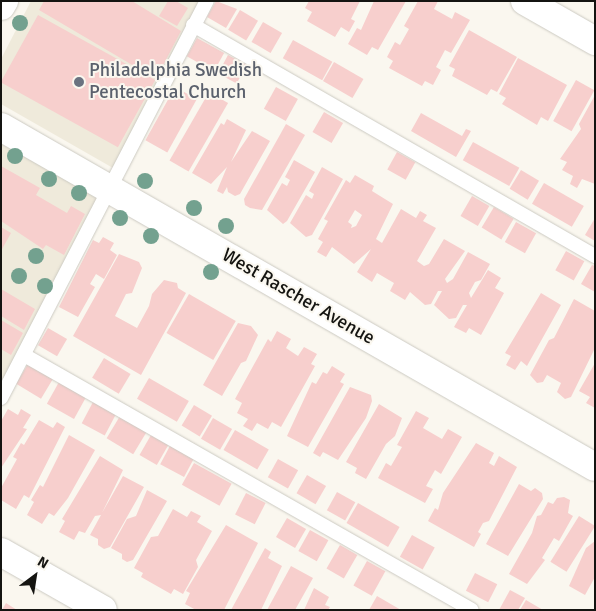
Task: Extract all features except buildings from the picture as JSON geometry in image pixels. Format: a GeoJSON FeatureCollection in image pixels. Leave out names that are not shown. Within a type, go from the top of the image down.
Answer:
{"type":"FeatureCollection","features":[{"type":"Feature","properties":{"kind":"street"},"geometry":{"type":"LineString","coordinates":[[1,6],[4,1]]}},
{"type":"Feature","properties":{"kind":"street"},"geometry":{"type":"LineString","coordinates":[[525,1],[595,41]]}},
{"type":"Feature","properties":{"kind":"street","name":"West Rascher Avenue"},"geometry":{"type":"LineString","coordinates":[[1,128],[595,466]]}},
{"type":"Feature","properties":{"kind":"street"},"geometry":{"type":"LineString","coordinates":[[1,552],[103,610]]}},
{"type":"Feature","properties":{"kind":"lane"},"geometry":{"type":"LineString","coordinates":[[1,398],[206,1]]}},
{"type":"Feature","properties":{"kind":"lane"},"geometry":{"type":"LineString","coordinates":[[193,25],[595,256]]}},
{"type":"Feature","properties":{"kind":"lane"},"geometry":{"type":"LineString","coordinates":[[24,355],[472,610]]}},
{"type":"Feature","properties":{"kind":"shaded area"},"geometry":{"type":"Polygon","coordinates":[[[31,1],[204,1],[120,172],[1,104],[1,59],[31,1]]]}},
{"type":"Feature","properties":{"kind":"shaded area"},"geometry":{"type":"Polygon","coordinates":[[[1,144],[104,201],[1,398],[1,144]]]}},
{"type":"Feature","properties":{"kind":"place","name":"Philadelphia Swedish Pentecostal Church"},"geometry":{"type":"Point","coordinates":[79,82]}}]}
